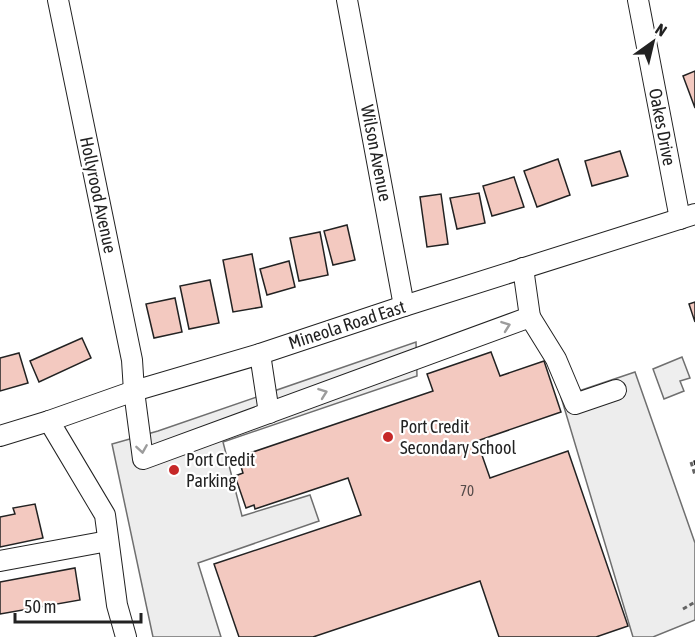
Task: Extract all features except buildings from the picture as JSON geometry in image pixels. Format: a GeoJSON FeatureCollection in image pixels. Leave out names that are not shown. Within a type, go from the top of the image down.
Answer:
{"type":"FeatureCollection","features":[{"type":"Feature","properties":{"kind":"street","name":"Hollyrood Avenue"},"geometry":{"type":"LineString","coordinates":[[58,0],[132,360],[143,459],[268,413]]}},
{"type":"Feature","properties":{"kind":"street","name":"Wilson Avenue"},"geometry":{"type":"LineString","coordinates":[[347,0],[404,306]]}},
{"type":"Feature","properties":{"kind":"street","name":"Oakes Drive"},"geometry":{"type":"LineString","coordinates":[[638,0],[687,216]]}},
{"type":"Feature","properties":{"kind":"street","name":"Mineola Road East"},"geometry":{"type":"LineString","coordinates":[[0,436],[134,391],[260,354],[687,216]]}},
{"type":"Feature","properties":{"kind":"street"},"geometry":{"type":"LineString","coordinates":[[524,268],[530,317],[556,359],[575,404],[616,390]]}},
{"type":"Feature","properties":{"kind":"street"},"geometry":{"type":"LineString","coordinates":[[260,354],[268,413],[530,317]]}},
{"type":"Feature","properties":{"kind":"street"},"geometry":{"type":"LineString","coordinates":[[49,421],[105,515],[117,605],[126,637]]}},
{"type":"Feature","properties":{"kind":"street"},"geometry":{"type":"LineString","coordinates":[[0,561],[108,541]]}},
{"type":"Feature","properties":{"kind":"path"},"geometry":{"type":"LineString","coordinates":[[691,462],[695,475]]}},
{"type":"Feature","properties":{"kind":"path"},"geometry":{"type":"LineString","coordinates":[[683,609],[695,602]]}},
{"type":"Feature","properties":{"kind":"shaded area","name":"Port Credit Parking"},"geometry":{"type":"Polygon","coordinates":[[[416,342],[417,376],[223,442],[242,516],[310,495],[319,521],[198,563],[221,637],[153,637],[112,444],[158,431],[416,342]]]}},
{"type":"Feature","properties":{"kind":"shaded area"},"geometry":{"type":"Polygon","coordinates":[[[682,357],[690,378],[680,381],[684,391],[664,399],[653,369],[682,357]]]}},
{"type":"Feature","properties":{"kind":"shaded area"},"geometry":{"type":"Polygon","coordinates":[[[635,372],[695,543],[695,620],[653,637],[633,637],[561,397],[635,372]]]}},
{"type":"Feature","properties":{"kind":"fence"},"geometry":{"type":"LineString","coordinates":[[695,461],[695,465]]}},
{"type":"Feature","properties":{"kind":"place","name":"Port Credit Secondary School"},"geometry":{"type":"Point","coordinates":[388,437]}},
{"type":"Feature","properties":{"kind":"place","name":"Port Credit Parking"},"geometry":{"type":"Point","coordinates":[174,470]}}]}
